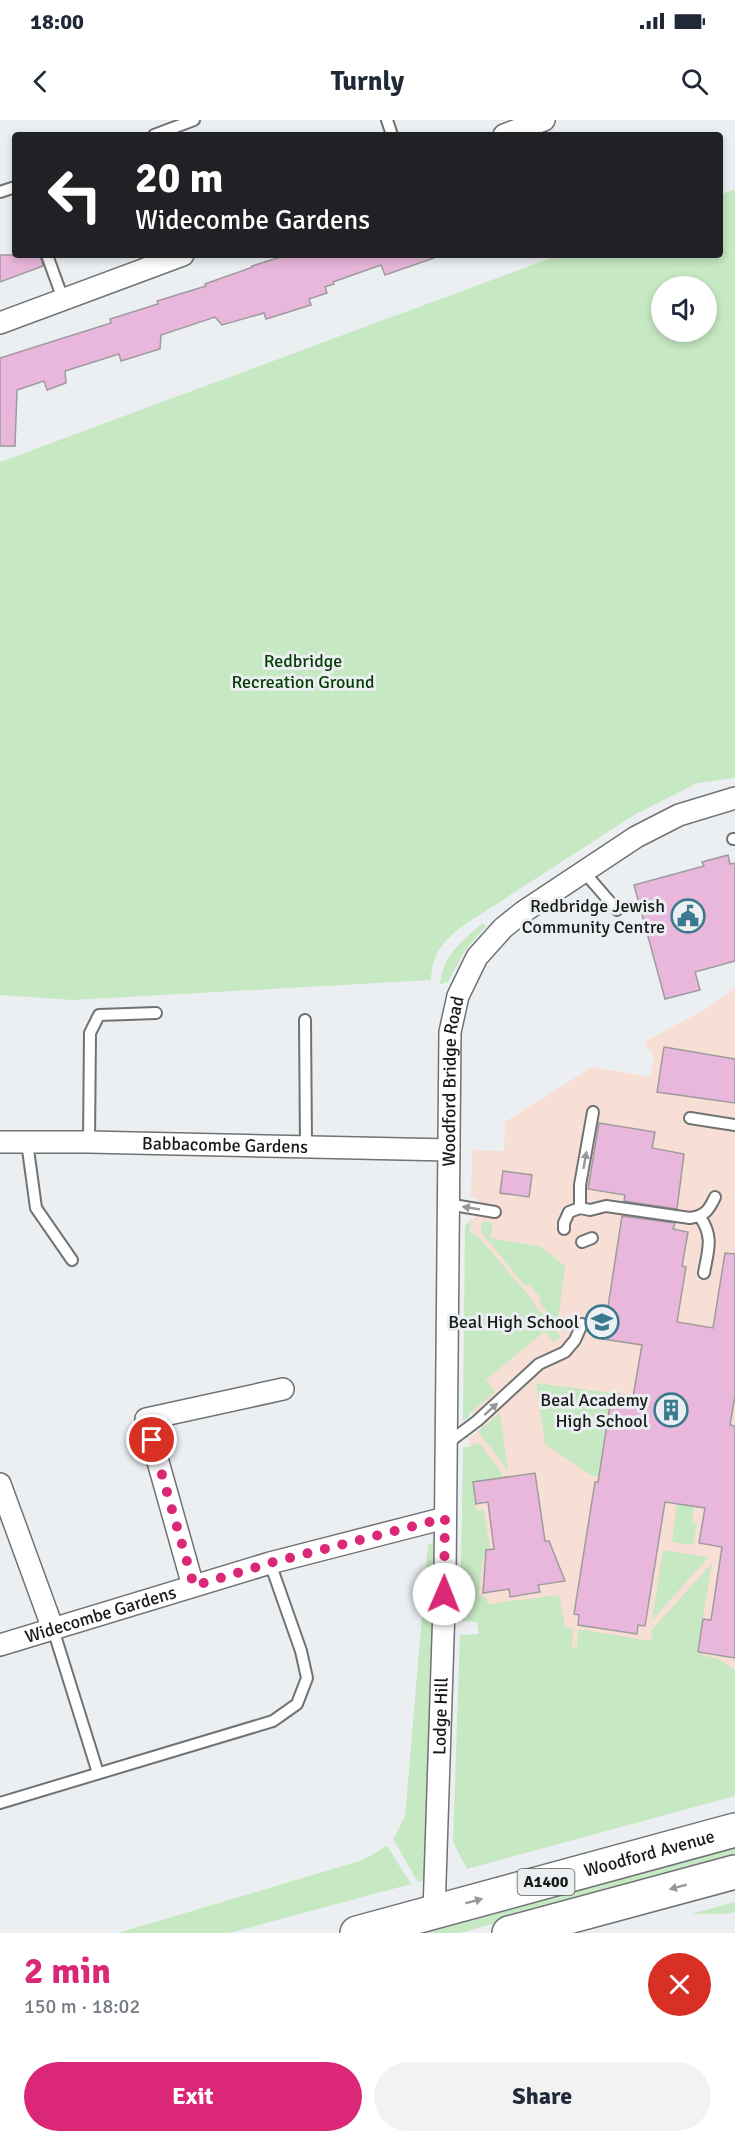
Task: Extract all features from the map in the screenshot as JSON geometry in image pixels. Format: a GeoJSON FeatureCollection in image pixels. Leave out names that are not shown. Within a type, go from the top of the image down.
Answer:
{"type":"FeatureCollection","features":[{"type":"Feature","properties":{"kind":"highway","name":"Woodford Avenue"},"geometry":{"type":"LineString","coordinates":[[357,1933],[735,1830]]}},
{"type":"Feature","properties":{"kind":"highway","name":"A1400"},"geometry":{"type":"LineString","coordinates":[[510,1933],[735,1872]]}},
{"type":"Feature","properties":{"kind":"street"},"geometry":{"type":"LineString","coordinates":[[512,132],[544,120]]}},
{"type":"Feature","properties":{"kind":"street"},"geometry":{"type":"LineString","coordinates":[[0,323],[175,258]]}},
{"type":"Feature","properties":{"kind":"street","name":"Woodford Bridge Road"},"geometry":{"type":"LineString","coordinates":[[445,1518],[450,1032],[458,996],[477,957],[502,928],[523,912],[636,837],[679,815],[735,798]]}},
{"type":"Feature","properties":{"kind":"street","name":"Babbacombe Gardens"},"geometry":{"type":"LineString","coordinates":[[0,1142],[448,1150]]}},
{"type":"Feature","properties":{"kind":"street"},"geometry":{"type":"LineString","coordinates":[[194,1586],[146,1419],[283,1389]]}},
{"type":"Feature","properties":{"kind":"street"},"geometry":{"type":"LineString","coordinates":[[0,1484],[53,1629]]}},
{"type":"Feature","properties":{"kind":"street","name":"Widecombe Gardens"},"geometry":{"type":"LineString","coordinates":[[0,1645],[270,1563],[445,1518]]}},
{"type":"Feature","properties":{"kind":"street","name":"Lodge Hill"},"geometry":{"type":"LineString","coordinates":[[434,1912],[445,1518]]}},
{"type":"Feature","properties":{"kind":"lane"},"geometry":{"type":"LineString","coordinates":[[162,132],[194,120]]}},
{"type":"Feature","properties":{"kind":"lane"},"geometry":{"type":"LineString","coordinates":[[48,258],[63,299]]}},
{"type":"Feature","properties":{"kind":"lane"},"geometry":{"type":"LineString","coordinates":[[584,872],[618,910]]}},
{"type":"Feature","properties":{"kind":"lane"},"geometry":{"type":"LineString","coordinates":[[89,1142],[90,1033],[94,1024],[99,1015],[156,1013]]}},
{"type":"Feature","properties":{"kind":"lane"},"geometry":{"type":"LineString","coordinates":[[305,1020],[306,1146]]}},
{"type":"Feature","properties":{"kind":"lane"},"geometry":{"type":"LineString","coordinates":[[585,1209],[580,1185],[593,1112]]}},
{"type":"Feature","properties":{"kind":"lane"},"geometry":{"type":"LineString","coordinates":[[690,1118],[732,1125]]}},
{"type":"Feature","properties":{"kind":"lane"},"geometry":{"type":"LineString","coordinates":[[27,1142],[36,1208],[72,1260]]}},
{"type":"Feature","properties":{"kind":"lane"},"geometry":{"type":"LineString","coordinates":[[564,1229],[569,1212],[606,1206],[690,1218],[700,1217],[708,1211],[715,1197]]}},
{"type":"Feature","properties":{"kind":"lane"},"geometry":{"type":"LineString","coordinates":[[447,1204],[495,1212]]}},
{"type":"Feature","properties":{"kind":"lane"},"geometry":{"type":"LineString","coordinates":[[700,1217],[707,1227],[710,1238],[704,1273]]}},
{"type":"Feature","properties":{"kind":"lane"},"geometry":{"type":"LineString","coordinates":[[445,1445],[477,1421],[540,1364],[565,1352],[575,1340],[582,1324]]}},
{"type":"Feature","properties":{"kind":"lane"},"geometry":{"type":"LineString","coordinates":[[0,1803],[273,1721],[297,1704],[307,1678],[301,1651],[270,1563]]}},
{"type":"Feature","properties":{"kind":"lane"},"geometry":{"type":"LineString","coordinates":[[53,1629],[98,1773]]}},
{"type":"Feature","properties":{"kind":"shaded area","name":"Beal High School"},"geometry":{"type":"Polygon","coordinates":[[[735,988],[735,1765],[461,1641],[479,1634],[467,1563],[463,1447],[469,1447],[469,1438],[482,1428],[472,1412],[469,1412],[471,1219],[474,1219],[478,1199],[471,1197],[472,1150],[504,1151],[505,1122],[592,1067],[651,1077],[654,1057],[644,1042],[704,1010],[735,988]]]}},
{"type":"Feature","properties":{"kind":"green space","name":"Redbridge Recreation Ground"},"geometry":{"type":"Polygon","coordinates":[[[735,189],[735,778],[697,783],[634,815],[461,927],[439,950],[433,963],[431,980],[73,1000],[0,995],[0,462],[551,258],[723,258],[723,194],[735,189]]]}},
{"type":"Feature","properties":{"kind":"green space"},"geometry":{"type":"Polygon","coordinates":[[[483,923],[486,926],[465,950],[448,982],[440,984],[449,957],[483,923]]]}},
{"type":"Feature","properties":{"kind":"green space"},"geometry":{"type":"Polygon","coordinates":[[[471,1219],[470,1233],[476,1234],[561,1337],[554,1342],[545,1331],[486,1380],[495,1392],[463,1420],[465,1226],[471,1219]]]}},
{"type":"Feature","properties":{"kind":"green space"},"geometry":{"type":"Polygon","coordinates":[[[482,1221],[493,1223],[490,1238],[540,1246],[565,1266],[558,1321],[571,1323],[564,1332],[539,1302],[542,1300],[529,1284],[525,1286],[481,1232],[482,1221]]]}},
{"type":"Feature","properties":{"kind":"green space"},"geometry":{"type":"Polygon","coordinates":[[[536,1383],[612,1393],[599,1477],[592,1476],[545,1444],[536,1383]]]}},
{"type":"Feature","properties":{"kind":"green space"},"geometry":{"type":"Polygon","coordinates":[[[500,1413],[508,1471],[478,1431],[500,1413]]]}},
{"type":"Feature","properties":{"kind":"green space"},"geometry":{"type":"Polygon","coordinates":[[[476,1443],[480,1444],[502,1473],[502,1477],[473,1482],[477,1511],[484,1510],[490,1550],[486,1557],[483,1557],[479,1595],[486,1597],[488,1604],[559,1595],[565,1627],[573,1629],[572,1647],[577,1647],[578,1629],[651,1641],[653,1633],[650,1632],[712,1563],[697,1653],[720,1660],[735,1670],[735,1796],[467,1869],[453,1842],[460,1635],[479,1634],[477,1622],[460,1621],[463,1447],[470,1447],[476,1443]]]}},
{"type":"Feature","properties":{"kind":"green space"},"geometry":{"type":"Polygon","coordinates":[[[696,1495],[692,1522],[697,1523],[693,1545],[672,1542],[677,1504],[696,1495]]]}},
{"type":"Feature","properties":{"kind":"green space"},"geometry":{"type":"Polygon","coordinates":[[[435,1541],[437,1553],[428,1879],[418,1882],[393,1839],[405,1817],[428,1545],[435,1541]]]}},
{"type":"Feature","properties":{"kind":"green space"},"geometry":{"type":"Polygon","coordinates":[[[663,1550],[709,1557],[652,1620],[663,1550]]]}},
{"type":"Feature","properties":{"kind":"green space"},"geometry":{"type":"Polygon","coordinates":[[[735,1845],[735,1858],[460,1933],[407,1933],[735,1845]]]}},
{"type":"Feature","properties":{"kind":"green space"},"geometry":{"type":"Polygon","coordinates":[[[387,1846],[411,1884],[229,1933],[118,1933],[363,1860],[387,1846]]]}},
{"type":"Feature","properties":{"kind":"green space"},"geometry":{"type":"Polygon","coordinates":[[[735,1902],[735,1912],[691,1914],[735,1902]]]}},
{"type":"Feature","properties":{"kind":"building"},"geometry":{"type":"Polygon","coordinates":[[[0,255],[12,255],[12,258],[41,258],[43,266],[0,282],[0,255]]]}},
{"type":"Feature","properties":{"kind":"building"},"geometry":{"type":"Polygon","coordinates":[[[277,258],[434,258],[385,275],[381,265],[333,282],[334,284],[325,287],[327,293],[309,299],[311,305],[266,319],[264,313],[222,325],[215,317],[161,335],[160,349],[121,361],[119,354],[65,371],[66,383],[47,390],[44,381],[17,390],[15,446],[0,446],[0,358],[111,323],[110,319],[158,304],[157,301],[206,286],[205,284],[277,258]]]}},
{"type":"Feature","properties":{"kind":"building","name":"Redbridge Jewish Community Centre"},"geometry":{"type":"Polygon","coordinates":[[[728,855],[730,864],[735,863],[735,961],[695,972],[700,990],[665,999],[634,885],[704,866],[702,862],[728,855]]]}},
{"type":"Feature","properties":{"kind":"building"},"geometry":{"type":"Polygon","coordinates":[[[664,1047],[735,1059],[735,1103],[657,1092],[664,1047]]]}},
{"type":"Feature","properties":{"kind":"building"},"geometry":{"type":"Polygon","coordinates":[[[599,1123],[655,1132],[652,1148],[684,1154],[677,1209],[624,1201],[625,1195],[588,1189],[599,1123]]]}},
{"type":"Feature","properties":{"kind":"building"},"geometry":{"type":"Polygon","coordinates":[[[503,1171],[532,1175],[529,1197],[500,1193],[503,1171]]]}},
{"type":"Feature","properties":{"kind":"building","name":"Beal Academy High School"},"geometry":{"type":"Polygon","coordinates":[[[622,1216],[675,1223],[673,1229],[688,1232],[682,1266],[686,1267],[677,1322],[713,1328],[725,1253],[735,1254],[735,1396],[730,1425],[735,1426],[735,1658],[698,1652],[703,1619],[711,1620],[722,1547],[699,1543],[705,1508],[665,1502],[645,1626],[638,1625],[637,1634],[578,1625],[579,1615],[574,1614],[612,1393],[633,1397],[642,1345],[603,1339],[622,1216]]]}},
{"type":"Feature","properties":{"kind":"building","name":"Beal Academy High School"},"geometry":{"type":"Polygon","coordinates":[[[535,1473],[545,1541],[549,1541],[565,1581],[538,1585],[540,1592],[510,1597],[509,1589],[483,1593],[486,1550],[494,1549],[488,1502],[476,1504],[473,1482],[535,1473]]]}},
{"type":"Feature","properties":{"kind":"place","name":"Redbridge Jewish Community Centre"},"geometry":{"type":"Point","coordinates":[688,916]}},
{"type":"Feature","properties":{"kind":"place","name":"Beal High School"},"geometry":{"type":"Point","coordinates":[602,1322]}},
{"type":"Feature","properties":{"kind":"place","name":"Beal Academy High School"},"geometry":{"type":"Point","coordinates":[671,1410]}},
{"type":"Feature","properties":{"kind":"route"},"geometry":{"type":"LineString","coordinates":[[152,1440],[194,1586],[270,1563],[445,1518],[444,1594]]}}]}
